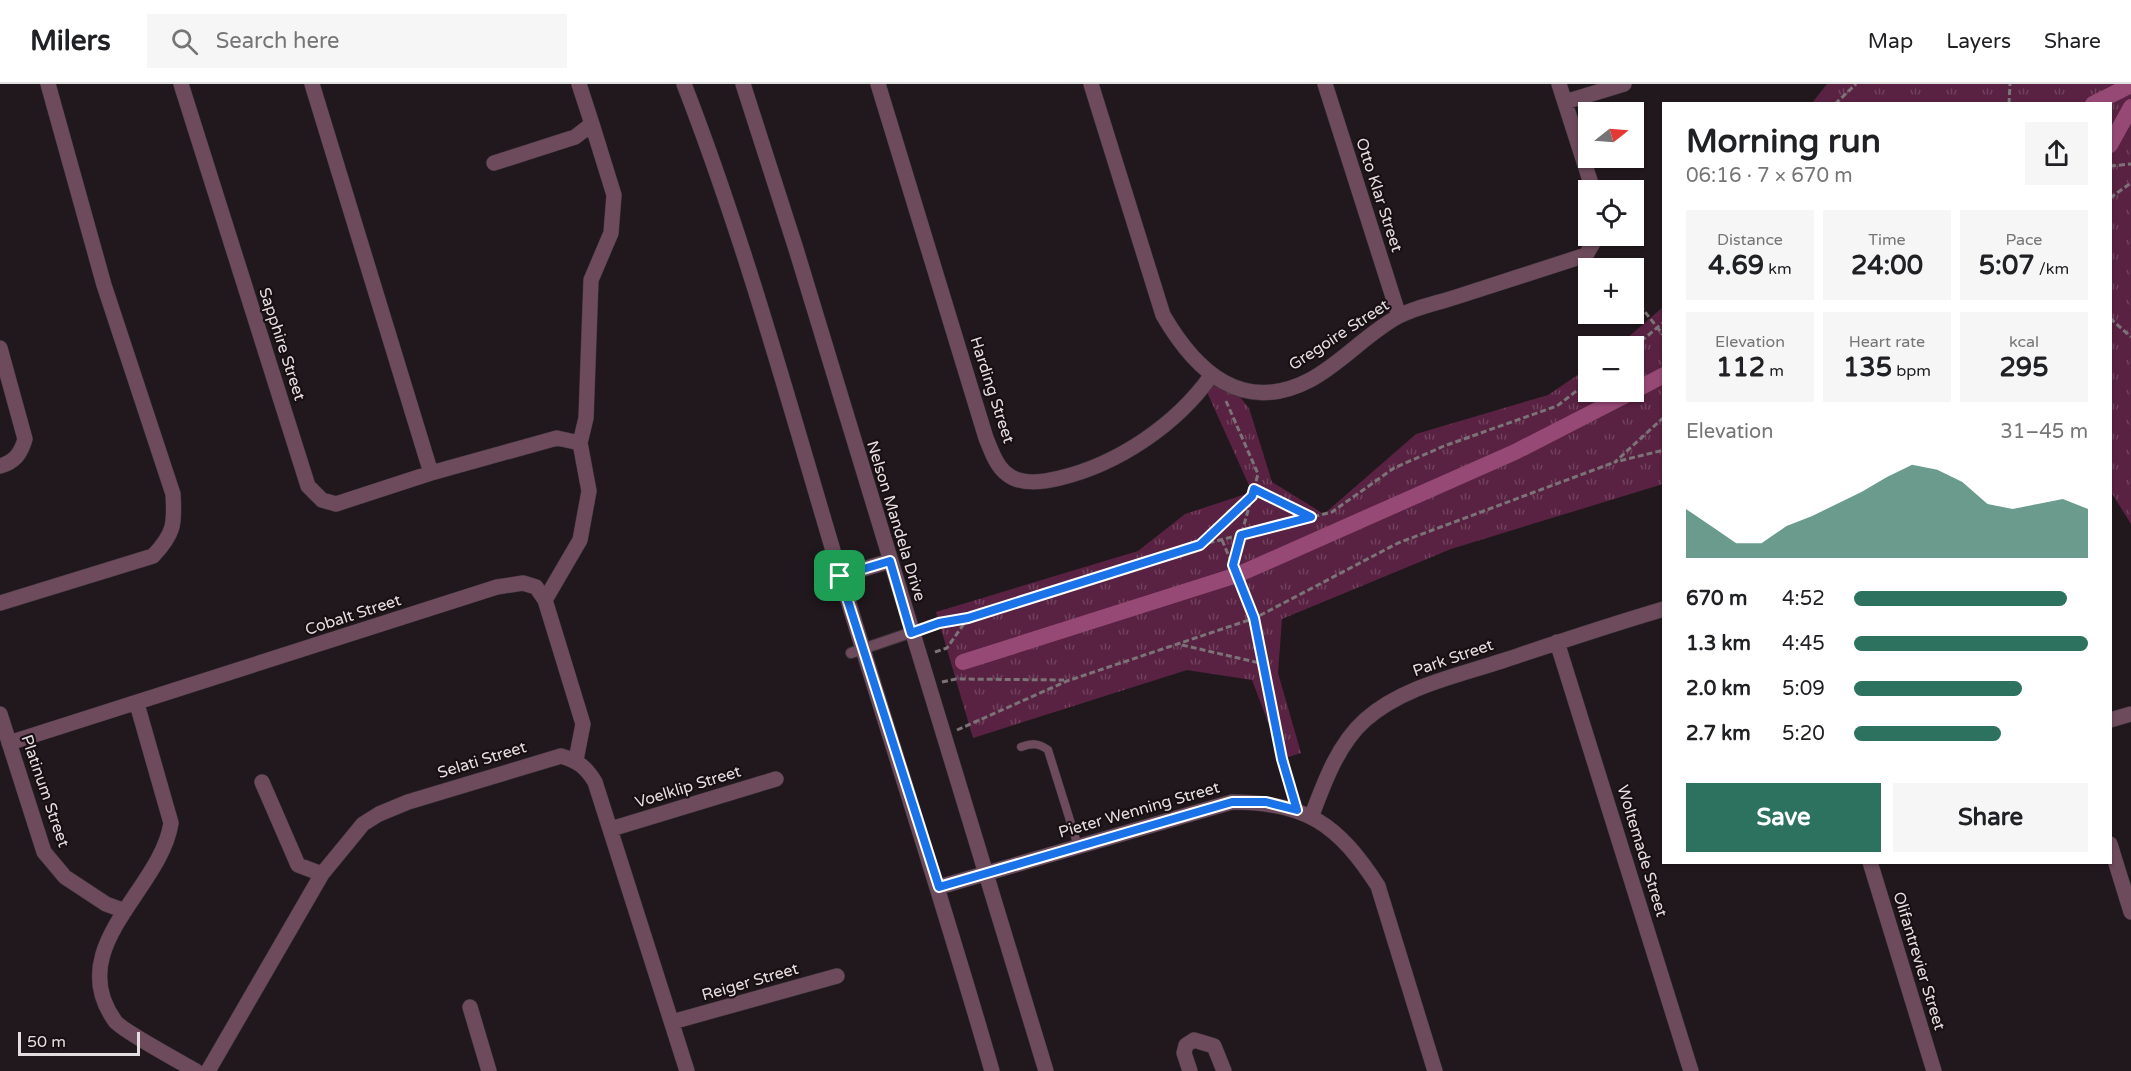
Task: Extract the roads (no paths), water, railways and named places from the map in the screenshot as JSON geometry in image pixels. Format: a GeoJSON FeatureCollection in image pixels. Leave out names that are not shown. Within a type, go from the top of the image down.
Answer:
{"type":"FeatureCollection","features":[{"type":"Feature","properties":{"kind":"street"},"geometry":{"type":"LineString","coordinates":[[0,603],[153,556],[168,540],[175,521],[173,494],[104,285],[48,84]]}},
{"type":"Feature","properties":{"kind":"street","name":"Sapphire Street"},"geometry":{"type":"LineString","coordinates":[[181,84],[308,486],[322,500],[336,504],[431,473],[557,438],[580,443]]}},
{"type":"Feature","properties":{"kind":"street"},"geometry":{"type":"LineString","coordinates":[[312,84],[431,473]]}},
{"type":"Feature","properties":{"kind":"street"},"geometry":{"type":"LineString","coordinates":[[579,84],[614,195],[610,233],[591,280],[586,418],[580,443],[589,491],[580,540],[545,600],[583,724],[576,760],[587,769],[595,782],[687,1071]]}},
{"type":"Feature","properties":{"kind":"street","name":"Nelson Mandela Drive"},"geometry":{"type":"LineString","coordinates":[[743,84],[800,260],[984,874],[1046,1071]]}},
{"type":"Feature","properties":{"kind":"street","name":"Harding Street"},"geometry":{"type":"LineString","coordinates":[[878,84],[986,438],[996,459],[1007,474],[1023,482],[1046,482],[1089,471],[1130,449],[1176,414],[1211,376]]}},
{"type":"Feature","properties":{"kind":"street","name":"Gregoire Street"},"geometry":{"type":"LineString","coordinates":[[1091,84],[1163,315],[1178,341],[1211,376],[1254,392],[1273,393],[1311,380],[1399,316],[1587,255],[1592,246]]}},
{"type":"Feature","properties":{"kind":"street","name":"Otto Klar Street"},"geometry":{"type":"LineString","coordinates":[[1325,84],[1399,316]]}},
{"type":"Feature","properties":{"kind":"street"},"geometry":{"type":"LineString","coordinates":[[1559,84],[1590,180]]}},
{"type":"Feature","properties":{"kind":"street"},"geometry":{"type":"LineString","coordinates":[[1565,102],[1623,84]]}},
{"type":"Feature","properties":{"kind":"street"},"geometry":{"type":"LineString","coordinates":[[690,85],[764,318],[840,576],[857,651],[939,887],[992,1071]]}},
{"type":"Feature","properties":{"kind":"street"},"geometry":{"type":"LineString","coordinates":[[494,164],[575,137],[592,124]]}},
{"type":"Feature","properties":{"kind":"street"},"geometry":{"type":"LineString","coordinates":[[0,348],[25,439],[21,453],[9,464],[0,466]]}},
{"type":"Feature","properties":{"kind":"street"},"geometry":{"type":"LineString","coordinates":[[840,576],[890,561]]}},
{"type":"Feature","properties":{"kind":"street","name":"Cobalt Street"},"geometry":{"type":"LineString","coordinates":[[9,743],[497,588],[523,583],[536,587],[545,600]]}},
{"type":"Feature","properties":{"kind":"street","name":"Park Street"},"geometry":{"type":"LineString","coordinates":[[1312,815],[1326,778],[1343,747],[1363,722],[1387,702],[1443,680],[1662,610]]}},
{"type":"Feature","properties":{"kind":"street"},"geometry":{"type":"LineString","coordinates":[[857,651],[939,623]]}},
{"type":"Feature","properties":{"kind":"street","name":"Woltemade Street"},"geometry":{"type":"LineString","coordinates":[[1557,642],[1691,1071]]}},
{"type":"Feature","properties":{"kind":"street"},"geometry":{"type":"LineString","coordinates":[[137,704],[171,823],[169,838],[104,944],[100,969],[103,995],[115,1023],[196,1071]]}},
{"type":"Feature","properties":{"kind":"street","name":"Platinum Street"},"geometry":{"type":"LineString","coordinates":[[0,714],[44,852],[65,877],[106,904],[125,910]]}},
{"type":"Feature","properties":{"kind":"street"},"geometry":{"type":"LineString","coordinates":[[2112,719],[2131,714]]}},
{"type":"Feature","properties":{"kind":"street","name":"Selati Street"},"geometry":{"type":"LineString","coordinates":[[208,1071],[322,874],[363,824],[379,814],[408,802],[507,770],[561,756],[576,760]]}},
{"type":"Feature","properties":{"kind":"street","name":"Voelklip Street"},"geometry":{"type":"LineString","coordinates":[[611,829],[776,779]]}},
{"type":"Feature","properties":{"kind":"street"},"geometry":{"type":"LineString","coordinates":[[262,782],[298,865],[322,874]]}},
{"type":"Feature","properties":{"kind":"street","name":"Pieter Wenning Street"},"geometry":{"type":"LineString","coordinates":[[939,887],[1232,802],[1266,802],[1312,815],[1363,863],[1378,886],[1435,1071]]}},
{"type":"Feature","properties":{"kind":"street"},"geometry":{"type":"LineString","coordinates":[[2112,850],[2131,912]]}},
{"type":"Feature","properties":{"kind":"street","name":"Olifantrevier Street"},"geometry":{"type":"LineString","coordinates":[[1871,864],[1934,1071]]}},
{"type":"Feature","properties":{"kind":"street","name":"Reiger Street"},"geometry":{"type":"LineString","coordinates":[[672,1022],[837,976]]}},
{"type":"Feature","properties":{"kind":"street"},"geometry":{"type":"LineString","coordinates":[[470,1007],[489,1071]]}},
{"type":"Feature","properties":{"kind":"street"},"geometry":{"type":"LineString","coordinates":[[1190,1071],[1184,1053],[1186,1045],[1194,1040],[1214,1046],[1224,1071]]}},
{"type":"Feature","properties":{"kind":"lane"},"geometry":{"type":"LineString","coordinates":[[1021,747],[1030,744],[1041,745],[1048,750],[1078,846]]}},
{"type":"Feature","properties":{"kind":"waterway"},"geometry":{"type":"LineString","coordinates":[[2097,102],[2131,85]]}},
{"type":"Feature","properties":{"kind":"waterway"},"geometry":{"type":"LineString","coordinates":[[2112,141],[2131,107]]}},
{"type":"Feature","properties":{"kind":"waterway"},"geometry":{"type":"LineString","coordinates":[[1644,386],[1662,376]]}},
{"type":"Feature","properties":{"kind":"waterway"},"geometry":{"type":"LineString","coordinates":[[963,662],[1237,575],[1515,452],[1612,402]]}}]}
